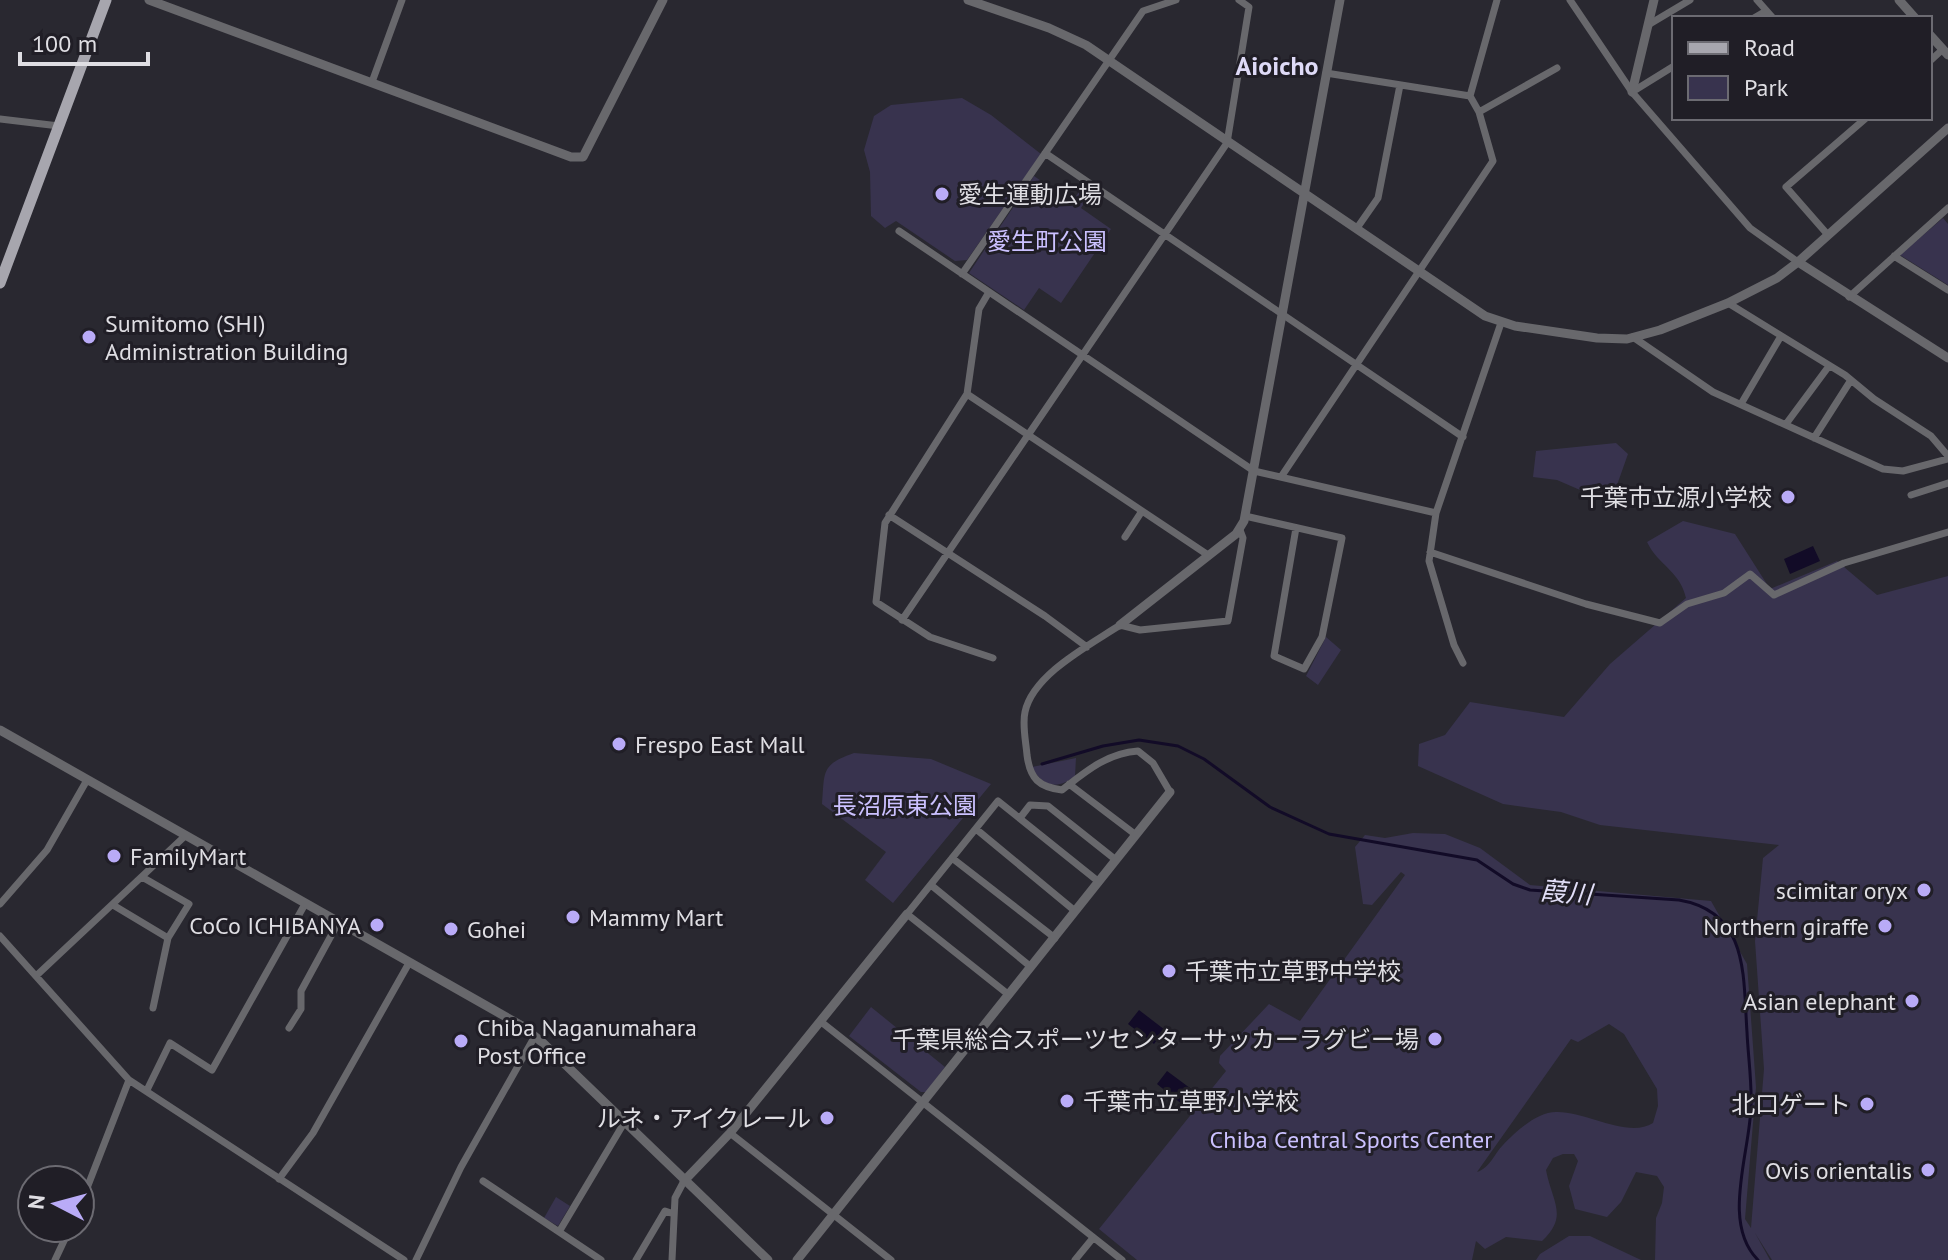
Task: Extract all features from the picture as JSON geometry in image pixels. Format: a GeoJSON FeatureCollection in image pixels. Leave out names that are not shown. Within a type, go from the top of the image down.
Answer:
{"type":"FeatureCollection","features":[{"type":"Feature","properties":{"kind":"main road"},"geometry":{"type":"LineString","coordinates":[[0,283],[106,0]]}},
{"type":"Feature","properties":{"kind":"street"},"geometry":{"type":"LineString","coordinates":[[149,0],[571,157],[583,157],[663,0]]}},
{"type":"Feature","properties":{"kind":"street"},"geometry":{"type":"LineString","coordinates":[[372,82],[402,0]]}},
{"type":"Feature","properties":{"kind":"street"},"geometry":{"type":"LineString","coordinates":[[968,0],[1063,34],[1109,61],[1485,316],[1501,323],[1597,338],[1633,337],[1660,330],[1728,303],[1777,278],[1946,134]]}},
{"type":"Feature","properties":{"kind":"street"},"geometry":{"type":"LineString","coordinates":[[902,620],[1227,143],[1249,7],[1239,0]]}},
{"type":"Feature","properties":{"kind":"street"},"geometry":{"type":"LineString","coordinates":[[797,1260],[1170,792],[1153,763],[1138,751],[1111,757],[1084,771],[1062,790],[1046,788],[1035,781],[1028,762],[1023,716],[1034,692],[1061,662],[1120,625],[1240,530],[1254,471],[1340,0]]}},
{"type":"Feature","properties":{"kind":"street"},"geometry":{"type":"LineString","coordinates":[[1281,477],[1493,161],[1479,112],[1470,96],[1497,0]]}},
{"type":"Feature","properties":{"kind":"street"},"geometry":{"type":"LineString","coordinates":[[1570,0],[1632,92],[1750,228],[1849,297],[1948,358]]}},
{"type":"Feature","properties":{"kind":"street"},"geometry":{"type":"LineString","coordinates":[[1632,92],[1654,0]]}},
{"type":"Feature","properties":{"kind":"street"},"geometry":{"type":"LineString","coordinates":[[1648,25],[1690,0]]}},
{"type":"Feature","properties":{"kind":"street"},"geometry":{"type":"LineString","coordinates":[[1757,0],[1771,16]]}},
{"type":"Feature","properties":{"kind":"street"},"geometry":{"type":"LineString","coordinates":[[1899,0],[1913,16]]}},
{"type":"Feature","properties":{"kind":"street"},"geometry":{"type":"LineString","coordinates":[[962,274],[1143,11],[1171,1]]}},
{"type":"Feature","properties":{"kind":"street"},"geometry":{"type":"LineString","coordinates":[[1757,16],[1766,11]]}},
{"type":"Feature","properties":{"kind":"street"},"geometry":{"type":"LineString","coordinates":[[1932,37],[1946,52]]}},
{"type":"Feature","properties":{"kind":"street"},"geometry":{"type":"LineString","coordinates":[[1632,92],[1672,67]]}},
{"type":"Feature","properties":{"kind":"street"},"geometry":{"type":"LineString","coordinates":[[1479,112],[1557,68]]}},
{"type":"Feature","properties":{"kind":"street"},"geometry":{"type":"LineString","coordinates":[[1326,73],[1470,96]]}},
{"type":"Feature","properties":{"kind":"street"},"geometry":{"type":"LineString","coordinates":[[1357,228],[1378,198],[1400,85]]}},
{"type":"Feature","properties":{"kind":"street"},"geometry":{"type":"LineString","coordinates":[[0,119],[59,126]]}},
{"type":"Feature","properties":{"kind":"street"},"geometry":{"type":"LineString","coordinates":[[1828,235],[1786,187],[1863,120]]}},
{"type":"Feature","properties":{"kind":"street"},"geometry":{"type":"LineString","coordinates":[[1045,153],[1463,437]]}},
{"type":"Feature","properties":{"kind":"street"},"geometry":{"type":"LineString","coordinates":[[1849,297],[1946,213]]}},
{"type":"Feature","properties":{"kind":"street"},"geometry":{"type":"LineString","coordinates":[[899,231],[1254,471],[1436,513]]}},
{"type":"Feature","properties":{"kind":"street"},"geometry":{"type":"LineString","coordinates":[[1894,256],[1948,290]]}},
{"type":"Feature","properties":{"kind":"street"},"geometry":{"type":"LineString","coordinates":[[989,292],[979,309],[967,394],[885,523],[876,602],[930,637],[993,658]]}},
{"type":"Feature","properties":{"kind":"street"},"geometry":{"type":"LineString","coordinates":[[1633,337],[1713,392],[1883,469],[1903,471],[1948,458],[1931,436],[1851,380],[1728,303]]}},
{"type":"Feature","properties":{"kind":"street"},"geometry":{"type":"LineString","coordinates":[[1463,663],[1454,645],[1433,575],[1430,552],[1436,513],[1501,323]]}},
{"type":"Feature","properties":{"kind":"street"},"geometry":{"type":"LineString","coordinates":[[1741,404],[1781,336]]}},
{"type":"Feature","properties":{"kind":"street"},"geometry":{"type":"LineString","coordinates":[[1786,424],[1829,366]]}},
{"type":"Feature","properties":{"kind":"street"},"geometry":{"type":"LineString","coordinates":[[1814,438],[1851,380]]}},
{"type":"Feature","properties":{"kind":"street"},"geometry":{"type":"LineString","coordinates":[[967,394],[1208,555]]}},
{"type":"Feature","properties":{"kind":"street"},"geometry":{"type":"LineString","coordinates":[[1911,495],[1948,483]]}},
{"type":"Feature","properties":{"kind":"street"},"geometry":{"type":"LineString","coordinates":[[1125,537],[1142,511]]}},
{"type":"Feature","properties":{"kind":"street"},"geometry":{"type":"LineString","coordinates":[[889,515],[1045,616],[1087,647]]}},
{"type":"Feature","properties":{"kind":"street"},"geometry":{"type":"LineString","coordinates":[[1245,516],[1342,538],[1322,637],[1304,669],[1274,656],[1296,528]]}},
{"type":"Feature","properties":{"kind":"street"},"geometry":{"type":"LineString","coordinates":[[1120,625],[1140,630],[1228,621],[1243,538],[1240,530]]}},
{"type":"Feature","properties":{"kind":"street"},"geometry":{"type":"LineString","coordinates":[[1430,552],[1586,604],[1660,623],[1687,604],[1724,593],[1750,574],[1774,595],[1844,563],[1948,532]]}},
{"type":"Feature","properties":{"kind":"street"},"geometry":{"type":"LineString","coordinates":[[0,730],[535,1036],[768,1260]]}},
{"type":"Feature","properties":{"kind":"street"},"geometry":{"type":"LineString","coordinates":[[0,904],[47,850],[87,780]]}},
{"type":"Feature","properties":{"kind":"street"},"geometry":{"type":"LineString","coordinates":[[1069,784],[1136,835]]}},
{"type":"Feature","properties":{"kind":"street"},"geometry":{"type":"LineString","coordinates":[[672,1260],[675,1198],[684,1181],[730,1133],[998,801],[1099,882]]}},
{"type":"Feature","properties":{"kind":"street"},"geometry":{"type":"LineString","coordinates":[[1020,818],[1030,805],[1048,806],[1116,860]]}},
{"type":"Feature","properties":{"kind":"street"},"geometry":{"type":"LineString","coordinates":[[976,829],[1075,911]]}},
{"type":"Feature","properties":{"kind":"street"},"geometry":{"type":"LineString","coordinates":[[36,976],[185,836]]}},
{"type":"Feature","properties":{"kind":"street"},"geometry":{"type":"LineString","coordinates":[[952,858],[1055,938]]}},
{"type":"Feature","properties":{"kind":"street"},"geometry":{"type":"LineString","coordinates":[[142,877],[189,904],[168,938],[153,1008]]}},
{"type":"Feature","properties":{"kind":"street"},"geometry":{"type":"LineString","coordinates":[[931,885],[1031,967]]}},
{"type":"Feature","properties":{"kind":"street"},"geometry":{"type":"LineString","coordinates":[[147,1090],[170,1043],[212,1070],[305,904]]}},
{"type":"Feature","properties":{"kind":"street"},"geometry":{"type":"LineString","coordinates":[[113,905],[168,938]]}},
{"type":"Feature","properties":{"kind":"street"},"geometry":{"type":"LineString","coordinates":[[907,914],[1009,995]]}},
{"type":"Feature","properties":{"kind":"street"},"geometry":{"type":"LineString","coordinates":[[289,1028],[301,1009],[301,991],[338,923]]}},
{"type":"Feature","properties":{"kind":"street"},"geometry":{"type":"LineString","coordinates":[[0,936],[129,1080],[404,1260]]}},
{"type":"Feature","properties":{"kind":"street"},"geometry":{"type":"LineString","coordinates":[[279,1179],[313,1133],[409,963]]}},
{"type":"Feature","properties":{"kind":"street"},"geometry":{"type":"LineString","coordinates":[[820,1021],[1122,1260]]}},
{"type":"Feature","properties":{"kind":"street"},"geometry":{"type":"LineString","coordinates":[[416,1260],[461,1167],[535,1036]]}},
{"type":"Feature","properties":{"kind":"street"},"geometry":{"type":"LineString","coordinates":[[96,1165],[129,1080]]}},
{"type":"Feature","properties":{"kind":"street"},"geometry":{"type":"LineString","coordinates":[[559,1232],[624,1123]]}},
{"type":"Feature","properties":{"kind":"street"},"geometry":{"type":"LineString","coordinates":[[730,1133],[891,1260]]}},
{"type":"Feature","properties":{"kind":"street"},"geometry":{"type":"LineString","coordinates":[[483,1181],[601,1260]]}},
{"type":"Feature","properties":{"kind":"street"},"geometry":{"type":"LineString","coordinates":[[636,1260],[665,1211],[674,1214]]}},
{"type":"Feature","properties":{"kind":"street"},"geometry":{"type":"LineString","coordinates":[[1075,1260],[1093,1238]]}},
{"type":"Feature","properties":{"kind":"green space","name":"愛生運動広場"},"geometry":{"type":"Polygon","coordinates":[[[962,98],[991,115],[1041,154],[967,260],[955,261],[896,221],[885,228],[871,216],[870,172],[864,150],[874,116],[891,105],[962,98]]]}},
{"type":"Feature","properties":{"kind":"green space","name":"愛生町公園"},"geometry":{"type":"Polygon","coordinates":[[[1034,176],[1072,202],[1085,183],[1094,189],[1081,208],[1111,229],[1061,303],[1039,288],[1024,310],[969,273],[1034,176]]]}},
{"type":"Feature","properties":{"kind":"green space"},"geometry":{"type":"Polygon","coordinates":[[[1943,218],[1948,224],[1948,285],[1900,255],[1943,218]]]}},
{"type":"Feature","properties":{"kind":"green space"},"geometry":{"type":"Polygon","coordinates":[[[1616,443],[1628,454],[1617,485],[1587,493],[1557,480],[1533,477],[1536,451],[1616,443]]]}},
{"type":"Feature","properties":{"kind":"green space","name":"Chiba Central Sports Center"},"geometry":{"type":"Polygon","coordinates":[[[1683,521],[1735,534],[1770,589],[1837,561],[1877,595],[1948,576],[1948,1260],[1772,1260],[1755,1233],[1770,1260],[1655,1260],[1656,1218],[1664,1187],[1657,1176],[1636,1172],[1621,1202],[1607,1217],[1575,1209],[1569,1186],[1578,1161],[1574,1154],[1563,1154],[1553,1158],[1546,1170],[1557,1216],[1550,1232],[1542,1241],[1506,1237],[1485,1249],[1476,1241],[1472,1260],[1137,1260],[1099,1229],[1226,1071],[1219,1063],[1220,1056],[1269,1004],[1300,1021],[1405,875],[1401,872],[1372,905],[1363,904],[1355,847],[1365,835],[1385,838],[1413,833],[1445,834],[1480,848],[1530,885],[1711,901],[1747,964],[1756,1087],[1745,1219],[1751,1228],[1764,1069],[1755,941],[1763,858],[1779,845],[1600,825],[1561,812],[1503,804],[1418,766],[1419,744],[1445,735],[1470,702],[1564,717],[1610,664],[1686,598],[1679,581],[1647,542],[1683,521]],[[1609,1024],[1578,1042],[1571,1039],[1477,1172],[1489,1164],[1520,1129],[1549,1113],[1568,1113],[1632,1128],[1653,1123],[1658,1106],[1657,1089],[1624,1034],[1609,1024]]]}},
{"type":"Feature","properties":{"kind":"green space"},"geometry":{"type":"Polygon","coordinates":[[[1326,637],[1341,650],[1318,685],[1306,676],[1326,637]]]}},
{"type":"Feature","properties":{"kind":"green space","name":"長沼原東公園"},"geometry":{"type":"Polygon","coordinates":[[[854,753],[931,759],[991,784],[893,903],[865,880],[886,852],[822,804],[826,771],[835,762],[854,753]]]}},
{"type":"Feature","properties":{"kind":"green space"},"geometry":{"type":"Polygon","coordinates":[[[1076,758],[1075,776],[1057,785],[1041,779],[1032,767],[1076,758]]]}},
{"type":"Feature","properties":{"kind":"green space"},"geometry":{"type":"Polygon","coordinates":[[[871,1007],[945,1067],[926,1092],[921,1092],[849,1036],[871,1007]]]}},
{"type":"Feature","properties":{"kind":"green space"},"geometry":{"type":"Polygon","coordinates":[[[556,1197],[570,1206],[558,1226],[544,1218],[556,1197]]]}},
{"type":"Feature","properties":{"kind":"green space"},"geometry":{"type":"Polygon","coordinates":[[[1569,1236],[1590,1236],[1641,1260],[1536,1260],[1540,1254],[1569,1236]]]}},
{"type":"Feature","properties":{"kind":"shaded area"},"geometry":{"type":"Polygon","coordinates":[[[1813,546],[1820,561],[1790,574],[1784,559],[1813,546]]]}},
{"type":"Feature","properties":{"kind":"shaded area"},"geometry":{"type":"Polygon","coordinates":[[[1139,1010],[1165,1030],[1154,1044],[1128,1024],[1139,1010]]]}},
{"type":"Feature","properties":{"kind":"shaded area"},"geometry":{"type":"Polygon","coordinates":[[[1167,1071],[1194,1091],[1183,1105],[1157,1084],[1167,1071]]]}},
{"type":"Feature","properties":{"kind":"waterway","name":"葭川"},"geometry":{"type":"LineString","coordinates":[[1042,764],[1103,746],[1139,740],[1178,746],[1204,759],[1270,807],[1329,834],[1477,860],[1513,884],[1530,890],[1679,900],[1702,907],[1719,918],[1738,949],[1745,989],[1751,1097],[1739,1207],[1747,1245],[1758,1260]]}},
{"type":"Feature","properties":{"kind":"place","name":"愛生運動広場"},"geometry":{"type":"Point","coordinates":[942,194]}},
{"type":"Feature","properties":{"kind":"place","name":"Sumitomo (SHI) Administration Building"},"geometry":{"type":"Point","coordinates":[89,337]}},
{"type":"Feature","properties":{"kind":"place","name":"千葉市立源小学校"},"geometry":{"type":"Point","coordinates":[1788,497]}},
{"type":"Feature","properties":{"kind":"place","name":"Frespo East Mall"},"geometry":{"type":"Point","coordinates":[619,744]}},
{"type":"Feature","properties":{"kind":"place","name":"FamilyMart"},"geometry":{"type":"Point","coordinates":[114,856]}},
{"type":"Feature","properties":{"kind":"place","name":"scimitar oryx"},"geometry":{"type":"Point","coordinates":[1924,890]}},
{"type":"Feature","properties":{"kind":"place","name":"Mammy Mart"},"geometry":{"type":"Point","coordinates":[573,917]}},
{"type":"Feature","properties":{"kind":"place","name":"CoCo ICHIBANYA"},"geometry":{"type":"Point","coordinates":[377,925]}},
{"type":"Feature","properties":{"kind":"place","name":"Northern giraffe"},"geometry":{"type":"Point","coordinates":[1885,926]}},
{"type":"Feature","properties":{"kind":"place","name":"Gohei"},"geometry":{"type":"Point","coordinates":[451,929]}},
{"type":"Feature","properties":{"kind":"place","name":"千葉市立草野中学校"},"geometry":{"type":"Point","coordinates":[1169,971]}},
{"type":"Feature","properties":{"kind":"place","name":"Asian elephant"},"geometry":{"type":"Point","coordinates":[1912,1001]}},
{"type":"Feature","properties":{"kind":"place","name":"千葉県総合スポーツセンターサッカーラグビー場"},"geometry":{"type":"Point","coordinates":[1435,1039]}},
{"type":"Feature","properties":{"kind":"place","name":"Chiba Naganumahara Post Office"},"geometry":{"type":"Point","coordinates":[461,1041]}},
{"type":"Feature","properties":{"kind":"place","name":"千葉市立草野小学校"},"geometry":{"type":"Point","coordinates":[1067,1101]}},
{"type":"Feature","properties":{"kind":"place","name":"北口ゲート"},"geometry":{"type":"Point","coordinates":[1867,1104]}},
{"type":"Feature","properties":{"kind":"place","name":"ルネ・アイクレール"},"geometry":{"type":"Point","coordinates":[827,1118]}},
{"type":"Feature","properties":{"kind":"place","name":"Ovis orientalis"},"geometry":{"type":"Point","coordinates":[1928,1170]}},
{"type":"Feature","properties":{"kind":"district","name":"Aioicho"},"geometry":{"type":"Point","coordinates":[1277,65]}}]}
